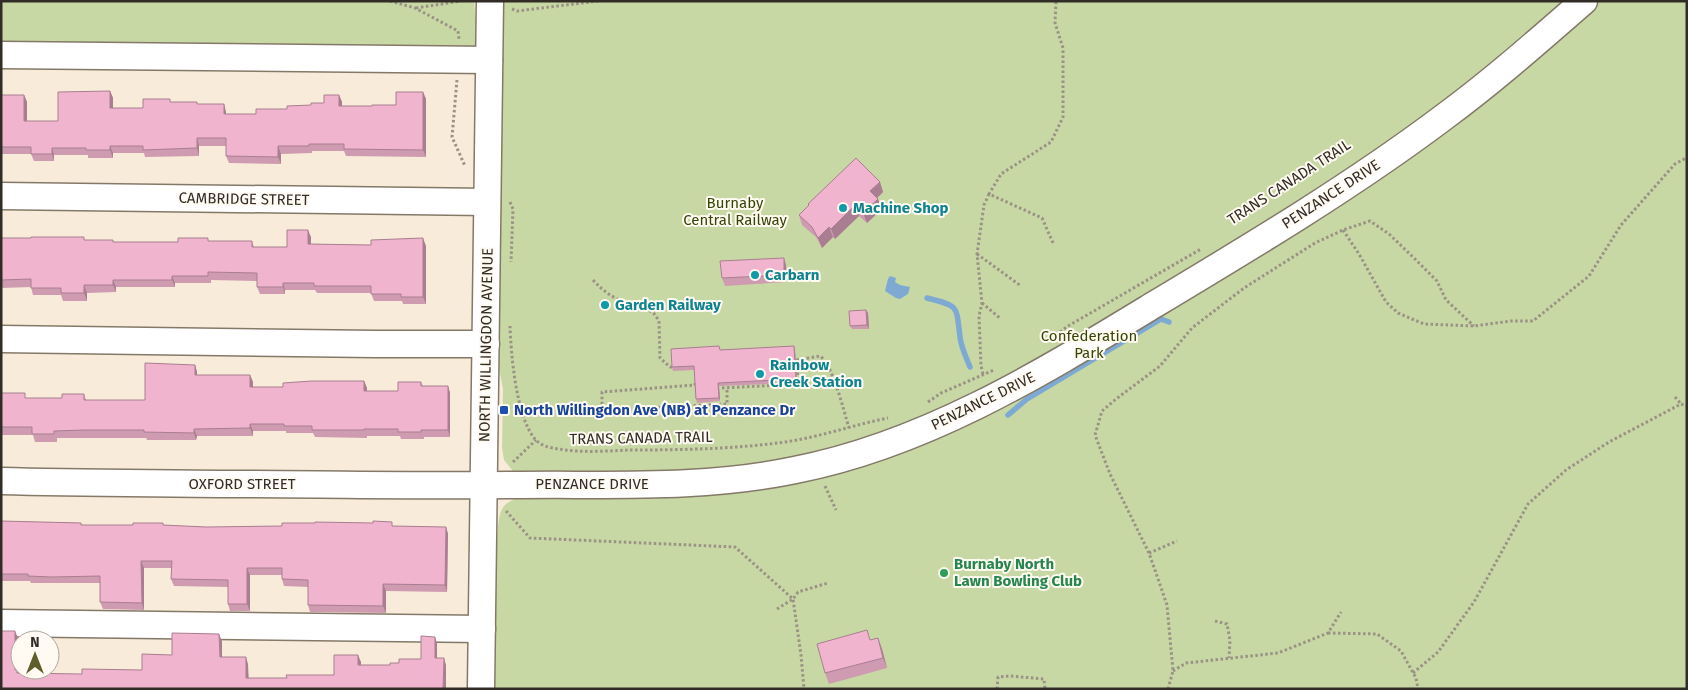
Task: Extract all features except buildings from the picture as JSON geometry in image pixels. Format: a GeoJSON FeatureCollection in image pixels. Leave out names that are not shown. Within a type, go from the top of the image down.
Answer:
{"type":"FeatureCollection","features":[{"type":"Feature","properties":{"kind":"street","name":"PENZANCE DRIVE"},"geometry":{"type":"LineString","coordinates":[[484,486],[698,482],[801,470],[849,457],[897,440],[962,413],[1020,384],[1078,351],[1203,276],[1358,177],[1444,117],[1520,57],[1584,1]]}},
{"type":"Feature","properties":{"kind":"street","name":"NORTH WILLINGDON AVENUE"},"geometry":{"type":"LineString","coordinates":[[481,689],[486,344],[498,201],[489,60],[490,2]]}},
{"type":"Feature","properties":{"kind":"street"},"geometry":{"type":"LineString","coordinates":[[1,55],[489,60]]}},
{"type":"Feature","properties":{"kind":"street","name":"CAMBRIDGE STREET"},"geometry":{"type":"LineString","coordinates":[[1,196],[498,201]]}},
{"type":"Feature","properties":{"kind":"street"},"geometry":{"type":"LineString","coordinates":[[1,339],[486,344]]}},
{"type":"Feature","properties":{"kind":"street","name":"OXFORD STREET"},"geometry":{"type":"LineString","coordinates":[[1,481],[484,486]]}},
{"type":"Feature","properties":{"kind":"street"},"geometry":{"type":"LineString","coordinates":[[1,623],[482,629]]}},
{"type":"Feature","properties":{"kind":"path"},"geometry":{"type":"LineString","coordinates":[[415,8],[461,1]]}},
{"type":"Feature","properties":{"kind":"path"},"geometry":{"type":"LineString","coordinates":[[490,2],[517,11],[598,1]]}},
{"type":"Feature","properties":{"kind":"path"},"geometry":{"type":"LineString","coordinates":[[983,374],[981,366],[980,316],[982,303],[977,254],[984,205],[1001,174],[1051,142],[1063,117],[1064,48],[1056,22],[1056,1]]}},
{"type":"Feature","properties":{"kind":"path"},"geometry":{"type":"LineString","coordinates":[[1343,230],[1386,302],[1398,313],[1424,324],[1474,326],[1511,321],[1533,321],[1589,276],[1621,225],[1676,164],[1686,158]]}},
{"type":"Feature","properties":{"kind":"path"},"geometry":{"type":"LineString","coordinates":[[989,194],[1042,218],[1053,244]]}},
{"type":"Feature","properties":{"kind":"path"},"geometry":{"type":"LineString","coordinates":[[498,201],[513,209],[510,267]]}},
{"type":"Feature","properties":{"kind":"path"},"geometry":{"type":"LineString","coordinates":[[1168,689],[1173,671],[1167,605],[1149,553],[1110,474],[1095,435],[1102,411],[1160,366],[1192,328],[1244,288],[1315,244],[1343,230],[1370,221],[1389,234],[1437,281],[1446,300],[1474,326]]}},
{"type":"Feature","properties":{"kind":"path"},"geometry":{"type":"LineString","coordinates":[[1049,340],[1068,326],[1183,258],[1207,246]]}},
{"type":"Feature","properties":{"kind":"path"},"geometry":{"type":"LineString","coordinates":[[977,254],[1020,286]]}},
{"type":"Feature","properties":{"kind":"path"},"geometry":{"type":"LineString","coordinates":[[593,280],[604,292],[619,300],[653,312],[659,321],[660,358],[670,367],[685,366]]}},
{"type":"Feature","properties":{"kind":"path"},"geometry":{"type":"LineString","coordinates":[[982,303],[1001,319]]}},
{"type":"Feature","properties":{"kind":"path"},"geometry":{"type":"LineString","coordinates":[[510,317],[516,389],[530,432],[536,440],[510,464]]}},
{"type":"Feature","properties":{"kind":"path"},"geometry":{"type":"LineString","coordinates":[[722,380],[722,388],[798,384],[797,360],[820,356],[825,361],[837,389],[848,428]]}},
{"type":"Feature","properties":{"kind":"path"},"geometry":{"type":"LineString","coordinates":[[921,408],[941,393],[1001,366]]}},
{"type":"Feature","properties":{"kind":"path"},"geometry":{"type":"LineString","coordinates":[[695,380],[695,385],[602,392],[602,410],[727,404],[727,388]]}},
{"type":"Feature","properties":{"kind":"path"},"geometry":{"type":"LineString","coordinates":[[1675,397],[1681,404],[1687,406]]}},
{"type":"Feature","properties":{"kind":"path"},"geometry":{"type":"LineString","coordinates":[[1413,672],[1438,652],[1474,602],[1528,504],[1566,470],[1609,442],[1681,404]]}},
{"type":"Feature","properties":{"kind":"path","name":"TRANS CANADA TRAIL"},"geometry":{"type":"LineString","coordinates":[[536,440],[542,445],[560,450],[709,448],[786,442],[892,418]]}},
{"type":"Feature","properties":{"kind":"path"},"geometry":{"type":"LineString","coordinates":[[824,482],[836,510]]}},
{"type":"Feature","properties":{"kind":"path"},"geometry":{"type":"LineString","coordinates":[[503,507],[530,538],[735,547],[793,599],[804,689]]}},
{"type":"Feature","properties":{"kind":"path"},"geometry":{"type":"LineString","coordinates":[[1149,553],[1177,541]]}},
{"type":"Feature","properties":{"kind":"path"},"geometry":{"type":"LineString","coordinates":[[777,609],[793,599],[798,592],[828,583]]}},
{"type":"Feature","properties":{"kind":"path"},"geometry":{"type":"LineString","coordinates":[[1328,633],[1341,612]]}},
{"type":"Feature","properties":{"kind":"path"},"geometry":{"type":"LineString","coordinates":[[1215,621],[1227,624],[1230,640],[1229,658]]}},
{"type":"Feature","properties":{"kind":"path"},"geometry":{"type":"LineString","coordinates":[[1173,671],[1186,663],[1278,653],[1328,633],[1377,634],[1401,650],[1413,672],[1418,689]]}},
{"type":"Feature","properties":{"kind":"path"},"geometry":{"type":"LineString","coordinates":[[997,689],[998,677],[1010,676],[1044,679],[1045,689]]}},
{"type":"Feature","properties":{"kind":"green space"},"geometry":{"type":"Polygon","coordinates":[[[1,1],[474,1],[480,60],[1,55],[1,1]]]}},
{"type":"Feature","properties":{"kind":"green space","name":"Confederation Park"},"geometry":{"type":"Polygon","coordinates":[[[503,1],[1687,1],[1687,689],[492,689],[493,595],[499,520],[502,509],[506,504],[524,496],[519,473],[513,471],[504,460],[502,448],[503,389],[497,358],[503,1]]]}},
{"type":"Feature","properties":{"kind":"water"},"geometry":{"type":"Polygon","coordinates":[[[890,276],[896,278],[895,282],[900,285],[910,287],[908,294],[900,299],[885,291],[890,276]]]}},
{"type":"Feature","properties":{"kind":"waterway"},"geometry":{"type":"LineString","coordinates":[[927,298],[946,303],[957,313],[961,344],[970,367]]}},
{"type":"Feature","properties":{"kind":"waterway"},"geometry":{"type":"LineString","coordinates":[[1008,415],[1027,399],[1161,319],[1169,322]]}},
{"type":"Feature","properties":{"kind":"place","name":"Machine Shop"},"geometry":{"type":"Point","coordinates":[843,208]}},
{"type":"Feature","properties":{"kind":"place","name":"Carbarn"},"geometry":{"type":"Point","coordinates":[755,275]}},
{"type":"Feature","properties":{"kind":"place","name":"Garden Railway"},"geometry":{"type":"Point","coordinates":[605,305]}},
{"type":"Feature","properties":{"kind":"place","name":"Rainbow Creek Station"},"geometry":{"type":"Point","coordinates":[760,374]}},
{"type":"Feature","properties":{"kind":"place","name":"North Willingdon Ave (NB) at Penzance Dr"},"geometry":{"type":"Point","coordinates":[504,410]}},
{"type":"Feature","properties":{"kind":"place","name":"Burnaby North Lawn Bowling Club"},"geometry":{"type":"Point","coordinates":[944,573]}},
{"type":"Feature","properties":{"kind":"park label","name":"Burnaby Central Railway"},"geometry":{"type":"Point","coordinates":[735,212]}}]}
